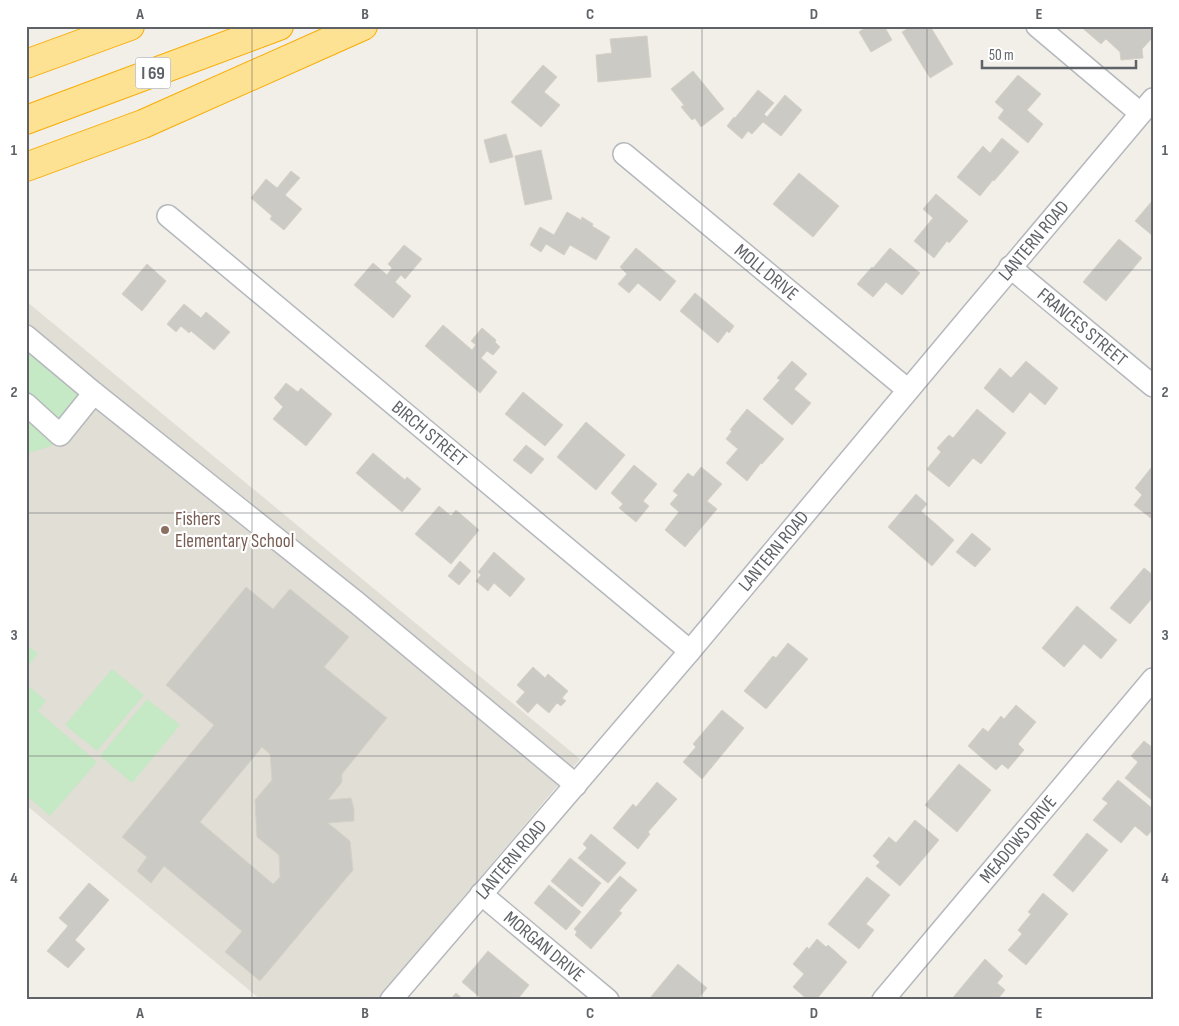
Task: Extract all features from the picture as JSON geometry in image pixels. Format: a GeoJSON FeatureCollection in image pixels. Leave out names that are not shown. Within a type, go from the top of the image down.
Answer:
{"type":"FeatureCollection","features":[{"type":"Feature","properties":{"kind":"highway"},"geometry":{"type":"LineString","coordinates":[[26,64],[130,26]]}},
{"type":"Feature","properties":{"kind":"highway","name":"I 69"},"geometry":{"type":"LineString","coordinates":[[26,120],[279,26]]}},
{"type":"Feature","properties":{"kind":"highway"},"geometry":{"type":"LineString","coordinates":[[26,168],[143,124],[363,26]]}},
{"type":"Feature","properties":{"kind":"street"},"geometry":{"type":"LineString","coordinates":[[1037,26],[1147,106]]}},
{"type":"Feature","properties":{"kind":"street","name":"LANTERN ROAD"},"geometry":{"type":"LineString","coordinates":[[391,1000],[690,651],[1147,106]]}},
{"type":"Feature","properties":{"kind":"street","name":"MOLL DRIVE"},"geometry":{"type":"LineString","coordinates":[[624,154],[908,390]]}},
{"type":"Feature","properties":{"kind":"street","name":"BIRCH STREET"},"geometry":{"type":"LineString","coordinates":[[168,216],[690,651]]}},
{"type":"Feature","properties":{"kind":"street","name":"FRANCES STREET"},"geometry":{"type":"LineString","coordinates":[[1010,268],[1153,386]]}},
{"type":"Feature","properties":{"kind":"street"},"geometry":{"type":"LineString","coordinates":[[26,336],[94,393],[356,602],[576,785]]}},
{"type":"Feature","properties":{"kind":"street"},"geometry":{"type":"LineString","coordinates":[[26,404],[60,434],[94,393]]}},
{"type":"Feature","properties":{"kind":"street","name":"MEADOWS DRIVE"},"geometry":{"type":"LineString","coordinates":[[883,1000],[1153,679]]}},
{"type":"Feature","properties":{"kind":"street","name":"MORGAN DRIVE"},"geometry":{"type":"LineString","coordinates":[[481,894],[608,1000]]}},
{"type":"Feature","properties":{"kind":"shaded area","name":"Fishers Elementary School"},"geometry":{"type":"Polygon","coordinates":[[[26,301],[580,759],[377,1000],[261,1000],[26,805],[26,301]]]}},
{"type":"Feature","properties":{"kind":"green space"},"geometry":{"type":"Polygon","coordinates":[[[26,322],[107,389],[79,423],[51,446],[26,454],[26,322]]]}},
{"type":"Feature","properties":{"kind":"green space"},"geometry":{"type":"Polygon","coordinates":[[[26,644],[38,654],[26,668],[26,644]]]}},
{"type":"Feature","properties":{"kind":"green space"},"geometry":{"type":"Polygon","coordinates":[[[112,669],[144,695],[97,751],[65,725],[112,669]]]}},
{"type":"Feature","properties":{"kind":"green space"},"geometry":{"type":"Polygon","coordinates":[[[26,684],[46,701],[38,711],[97,762],[50,816],[26,795],[26,684]]]}},
{"type":"Feature","properties":{"kind":"green space"},"geometry":{"type":"Polygon","coordinates":[[[147,699],[180,725],[132,783],[100,756],[147,699]]]}},
{"type":"Feature","properties":{"kind":"building"},"geometry":{"type":"Polygon","coordinates":[[[868,26],[884,26],[892,40],[871,52],[859,32],[868,26]]]}},
{"type":"Feature","properties":{"kind":"building"},"geometry":{"type":"Polygon","coordinates":[[[912,26],[930,26],[953,64],[930,78],[902,32],[912,26]]]}},
{"type":"Feature","properties":{"kind":"building"},"geometry":{"type":"Polygon","coordinates":[[[1080,26],[1153,26],[1153,37],[1142,49],[1143,58],[1121,60],[1120,52],[1106,39],[1101,44],[1080,26]]]}},
{"type":"Feature","properties":{"kind":"building"},"geometry":{"type":"Polygon","coordinates":[[[647,36],[651,77],[598,82],[596,55],[612,53],[610,39],[647,36]]]}},
{"type":"Feature","properties":{"kind":"building"},"geometry":{"type":"Polygon","coordinates":[[[543,65],[557,77],[544,92],[560,105],[541,127],[511,102],[543,65]]]}},
{"type":"Feature","properties":{"kind":"building"},"geometry":{"type":"Polygon","coordinates":[[[693,71],[724,109],[701,127],[695,118],[692,120],[681,107],[684,105],[671,89],[693,71]]]}},
{"type":"Feature","properties":{"kind":"building"},"geometry":{"type":"Polygon","coordinates":[[[1018,75],[1041,94],[1027,110],[1043,124],[1028,143],[998,118],[1004,110],[995,102],[1018,75]]]}},
{"type":"Feature","properties":{"kind":"building"},"geometry":{"type":"Polygon","coordinates":[[[758,90],[774,103],[764,114],[767,117],[785,95],[802,110],[781,136],[763,122],[752,134],[748,131],[742,139],[727,126],[758,90]]]}},
{"type":"Feature","properties":{"kind":"building"},"geometry":{"type":"Polygon","coordinates":[[[506,134],[513,157],[490,163],[484,140],[506,134]]]}},
{"type":"Feature","properties":{"kind":"building"},"geometry":{"type":"Polygon","coordinates":[[[1002,138],[1019,152],[980,196],[957,177],[983,146],[990,153],[1002,138]]]}},
{"type":"Feature","properties":{"kind":"building"},"geometry":{"type":"Polygon","coordinates":[[[541,150],[552,199],[525,205],[515,156],[541,150]]]}},
{"type":"Feature","properties":{"kind":"building"},"geometry":{"type":"Polygon","coordinates":[[[291,171],[300,178],[285,195],[302,209],[284,230],[270,219],[272,216],[251,198],[266,179],[277,188],[291,171]]]}},
{"type":"Feature","properties":{"kind":"building"},"geometry":{"type":"Polygon","coordinates":[[[799,173],[839,206],[813,237],[773,204],[799,173]]]}},
{"type":"Feature","properties":{"kind":"building"},"geometry":{"type":"Polygon","coordinates":[[[936,194],[968,221],[949,243],[947,241],[934,258],[914,241],[933,218],[923,209],[936,194]]]}},
{"type":"Feature","properties":{"kind":"building"},"geometry":{"type":"Polygon","coordinates":[[[1153,200],[1153,236],[1135,221],[1153,200]]]}},
{"type":"Feature","properties":{"kind":"building"},"geometry":{"type":"Polygon","coordinates":[[[567,212],[581,220],[582,217],[593,224],[592,226],[610,237],[596,260],[570,245],[564,255],[546,244],[541,252],[530,245],[540,227],[554,235],[567,212]]]}},
{"type":"Feature","properties":{"kind":"building"},"geometry":{"type":"Polygon","coordinates":[[[1119,239],[1142,258],[1106,301],[1083,282],[1119,239]]]}},
{"type":"Feature","properties":{"kind":"building"},"geometry":{"type":"Polygon","coordinates":[[[404,245],[422,259],[405,279],[401,275],[395,282],[411,296],[393,318],[354,285],[373,263],[387,275],[392,268],[388,264],[404,245]]]}},
{"type":"Feature","properties":{"kind":"building"},"geometry":{"type":"Polygon","coordinates":[[[636,248],[676,281],[660,301],[638,283],[629,293],[618,284],[627,274],[620,267],[636,248]]]}},
{"type":"Feature","properties":{"kind":"building"},"geometry":{"type":"Polygon","coordinates":[[[890,248],[920,273],[902,295],[886,282],[873,297],[857,284],[890,248]]]}},
{"type":"Feature","properties":{"kind":"building"},"geometry":{"type":"Polygon","coordinates":[[[147,264],[166,281],[142,311],[122,294],[147,264]]]}},
{"type":"Feature","properties":{"kind":"building"},"geometry":{"type":"Polygon","coordinates":[[[695,293],[734,326],[729,333],[727,331],[718,343],[680,311],[695,293]]]}},
{"type":"Feature","properties":{"kind":"building"},"geometry":{"type":"Polygon","coordinates":[[[184,304],[201,318],[206,312],[230,332],[214,350],[191,331],[189,333],[181,326],[176,332],[167,324],[184,304]]]}},
{"type":"Feature","properties":{"kind":"building"},"geometry":{"type":"Polygon","coordinates":[[[443,325],[472,350],[476,345],[471,341],[482,328],[496,340],[495,342],[500,347],[493,355],[487,351],[481,358],[497,372],[480,393],[425,346],[443,325]]]}},
{"type":"Feature","properties":{"kind":"building"},"geometry":{"type":"Polygon","coordinates":[[[792,361],[807,374],[794,389],[811,403],[792,425],[763,399],[780,380],[777,378],[792,361]]]}},
{"type":"Feature","properties":{"kind":"building"},"geometry":{"type":"Polygon","coordinates":[[[1026,361],[1058,388],[1045,405],[1030,392],[1013,413],[984,388],[1000,368],[1011,378],[1026,361]]]}},
{"type":"Feature","properties":{"kind":"building"},"geometry":{"type":"Polygon","coordinates":[[[286,383],[298,392],[301,388],[332,414],[306,446],[273,419],[283,407],[274,398],[286,383]]]}},
{"type":"Feature","properties":{"kind":"building"},"geometry":{"type":"Polygon","coordinates":[[[523,392],[563,425],[545,446],[505,414],[523,392]]]}},
{"type":"Feature","properties":{"kind":"building"},"geometry":{"type":"Polygon","coordinates":[[[747,409],[784,439],[747,481],[726,463],[738,449],[726,439],[732,431],[730,430],[747,409]]]}},
{"type":"Feature","properties":{"kind":"building"},"geometry":{"type":"Polygon","coordinates":[[[977,409],[1006,433],[981,464],[973,458],[949,487],[927,469],[941,452],[937,448],[949,435],[953,438],[977,409]]]}},
{"type":"Feature","properties":{"kind":"building"},"geometry":{"type":"Polygon","coordinates":[[[586,422],[625,455],[596,490],[557,457],[586,422]]]}},
{"type":"Feature","properties":{"kind":"building"},"geometry":{"type":"Polygon","coordinates":[[[526,445],[544,459],[531,474],[513,460],[526,445]]]}},
{"type":"Feature","properties":{"kind":"building"},"geometry":{"type":"Polygon","coordinates":[[[373,453],[405,480],[407,477],[421,489],[402,512],[356,473],[373,453]]]}},
{"type":"Feature","properties":{"kind":"building"},"geometry":{"type":"Polygon","coordinates":[[[634,465],[657,484],[643,501],[649,506],[636,522],[619,508],[623,504],[611,493],[634,465]]]}},
{"type":"Feature","properties":{"kind":"building"},"geometry":{"type":"Polygon","coordinates":[[[701,467],[722,484],[707,501],[717,509],[685,547],[665,530],[679,512],[670,504],[678,495],[673,491],[688,473],[693,477],[701,467]]]}},
{"type":"Feature","properties":{"kind":"building"},"geometry":{"type":"Polygon","coordinates":[[[1151,468],[1153,469],[1152,519],[1134,505],[1142,495],[1135,488],[1151,468]]]}},
{"type":"Feature","properties":{"kind":"building"},"geometry":{"type":"Polygon","coordinates":[[[916,494],[927,504],[921,511],[954,540],[932,566],[888,527],[916,494]]]}},
{"type":"Feature","properties":{"kind":"building"},"geometry":{"type":"Polygon","coordinates":[[[439,506],[451,516],[456,510],[479,530],[451,564],[415,534],[439,506]]]}},
{"type":"Feature","properties":{"kind":"building"},"geometry":{"type":"Polygon","coordinates":[[[972,533],[991,549],[975,567],[956,552],[972,533]]]}},
{"type":"Feature","properties":{"kind":"building"},"geometry":{"type":"Polygon","coordinates":[[[494,552],[525,579],[510,597],[494,583],[488,591],[476,581],[481,575],[478,572],[494,552]]]}},
{"type":"Feature","properties":{"kind":"building"},"geometry":{"type":"Polygon","coordinates":[[[460,561],[471,571],[459,585],[448,576],[460,561]]]}},
{"type":"Feature","properties":{"kind":"building"},"geometry":{"type":"Polygon","coordinates":[[[1144,568],[1153,575],[1153,597],[1130,624],[1110,608],[1144,568]]]}},
{"type":"Feature","properties":{"kind":"building","name":"Fishers Elementary School"},"geometry":{"type":"Polygon","coordinates":[[[246,587],[273,609],[290,589],[349,637],[324,667],[387,718],[342,774],[342,782],[328,800],[351,798],[354,809],[354,821],[328,823],[350,841],[353,870],[260,981],[225,952],[242,931],[164,866],[151,883],[137,871],[147,857],[122,837],[214,725],[166,685],[246,587]],[[262,747],[200,822],[273,884],[280,877],[279,855],[257,837],[255,800],[272,780],[270,754],[262,747]]]}},
{"type":"Feature","properties":{"kind":"building"},"geometry":{"type":"Polygon","coordinates":[[[1077,606],[1117,640],[1101,659],[1084,644],[1064,667],[1042,648],[1077,606]]]}},
{"type":"Feature","properties":{"kind":"building"},"geometry":{"type":"Polygon","coordinates":[[[788,643],[808,659],[766,709],[744,691],[773,656],[776,658],[788,643]]]}},
{"type":"Feature","properties":{"kind":"building"},"geometry":{"type":"Polygon","coordinates":[[[533,667],[545,678],[548,674],[568,691],[562,698],[566,701],[561,706],[557,703],[549,713],[537,703],[528,713],[516,702],[525,692],[517,685],[533,667]]]}},
{"type":"Feature","properties":{"kind":"building"},"geometry":{"type":"Polygon","coordinates":[[[1016,705],[1036,722],[1018,744],[1024,750],[1008,769],[1002,764],[996,770],[968,746],[983,728],[988,732],[1001,716],[1004,719],[1016,705]]]}},
{"type":"Feature","properties":{"kind":"building"},"geometry":{"type":"Polygon","coordinates":[[[722,710],[744,728],[702,779],[683,762],[696,747],[693,744],[722,710]]]}},
{"type":"Feature","properties":{"kind":"building"},"geometry":{"type":"Polygon","coordinates":[[[1144,741],[1153,748],[1153,801],[1125,778],[1138,762],[1131,756],[1144,741]]]}},
{"type":"Feature","properties":{"kind":"building"},"geometry":{"type":"Polygon","coordinates":[[[959,764],[991,790],[957,832],[925,805],[959,764]]]}},
{"type":"Feature","properties":{"kind":"building"},"geometry":{"type":"Polygon","coordinates":[[[1118,780],[1153,809],[1153,829],[1147,836],[1135,826],[1121,843],[1093,820],[1108,803],[1102,799],[1118,780]]]}},
{"type":"Feature","properties":{"kind":"building"},"geometry":{"type":"Polygon","coordinates":[[[657,782],[677,799],[648,832],[650,834],[638,849],[613,828],[633,804],[636,807],[657,782]]]}},
{"type":"Feature","properties":{"kind":"building"},"geometry":{"type":"Polygon","coordinates":[[[915,820],[939,840],[900,886],[876,866],[880,862],[873,856],[889,837],[896,843],[915,820]]]}},
{"type":"Feature","properties":{"kind":"building"},"geometry":{"type":"Polygon","coordinates":[[[1087,833],[1108,850],[1073,892],[1053,875],[1087,833]]]}},
{"type":"Feature","properties":{"kind":"building"},"geometry":{"type":"Polygon","coordinates":[[[591,834],[626,863],[608,883],[578,858],[587,848],[583,844],[591,834]]]}},
{"type":"Feature","properties":{"kind":"building"},"geometry":{"type":"Polygon","coordinates":[[[570,858],[601,883],[582,907],[551,881],[570,858]]]}},
{"type":"Feature","properties":{"kind":"building"},"geometry":{"type":"Polygon","coordinates":[[[620,876],[637,890],[619,911],[622,913],[591,949],[575,935],[577,932],[574,929],[620,876]]]}},
{"type":"Feature","properties":{"kind":"building"},"geometry":{"type":"Polygon","coordinates":[[[867,877],[890,895],[866,924],[874,930],[859,949],[828,924],[867,877]]]}},
{"type":"Feature","properties":{"kind":"building"},"geometry":{"type":"Polygon","coordinates":[[[89,883],[109,900],[75,940],[85,949],[68,968],[47,951],[68,926],[59,918],[89,883]]]}},
{"type":"Feature","properties":{"kind":"building"},"geometry":{"type":"Polygon","coordinates":[[[549,885],[581,912],[566,930],[534,903],[549,885]]]}},
{"type":"Feature","properties":{"kind":"building"},"geometry":{"type":"Polygon","coordinates":[[[1043,893],[1068,914],[1026,965],[1008,950],[1022,934],[1018,930],[1031,914],[1028,912],[1043,893]]]}},
{"type":"Feature","properties":{"kind":"building"},"geometry":{"type":"Polygon","coordinates":[[[817,939],[826,947],[828,945],[847,962],[816,1000],[808,1000],[793,987],[804,974],[793,964],[807,947],[809,949],[817,939]]]}},
{"type":"Feature","properties":{"kind":"building"},"geometry":{"type":"Polygon","coordinates":[[[488,951],[529,985],[517,1000],[483,1000],[462,982],[488,951]]]}},
{"type":"Feature","properties":{"kind":"building"},"geometry":{"type":"Polygon","coordinates":[[[985,959],[1003,976],[997,983],[1005,990],[997,1000],[951,1000],[985,959]]]}},
{"type":"Feature","properties":{"kind":"building"},"geometry":{"type":"Polygon","coordinates":[[[678,964],[707,988],[697,1000],[652,1000],[650,998],[678,964]]]}},
{"type":"Feature","properties":{"kind":"building"},"geometry":{"type":"Polygon","coordinates":[[[456,993],[464,1000],[450,1000],[456,993]]]}},
{"type":"Feature","properties":{"kind":"place","name":"Fishers Elementary School"},"geometry":{"type":"Point","coordinates":[165,530]}}]}
